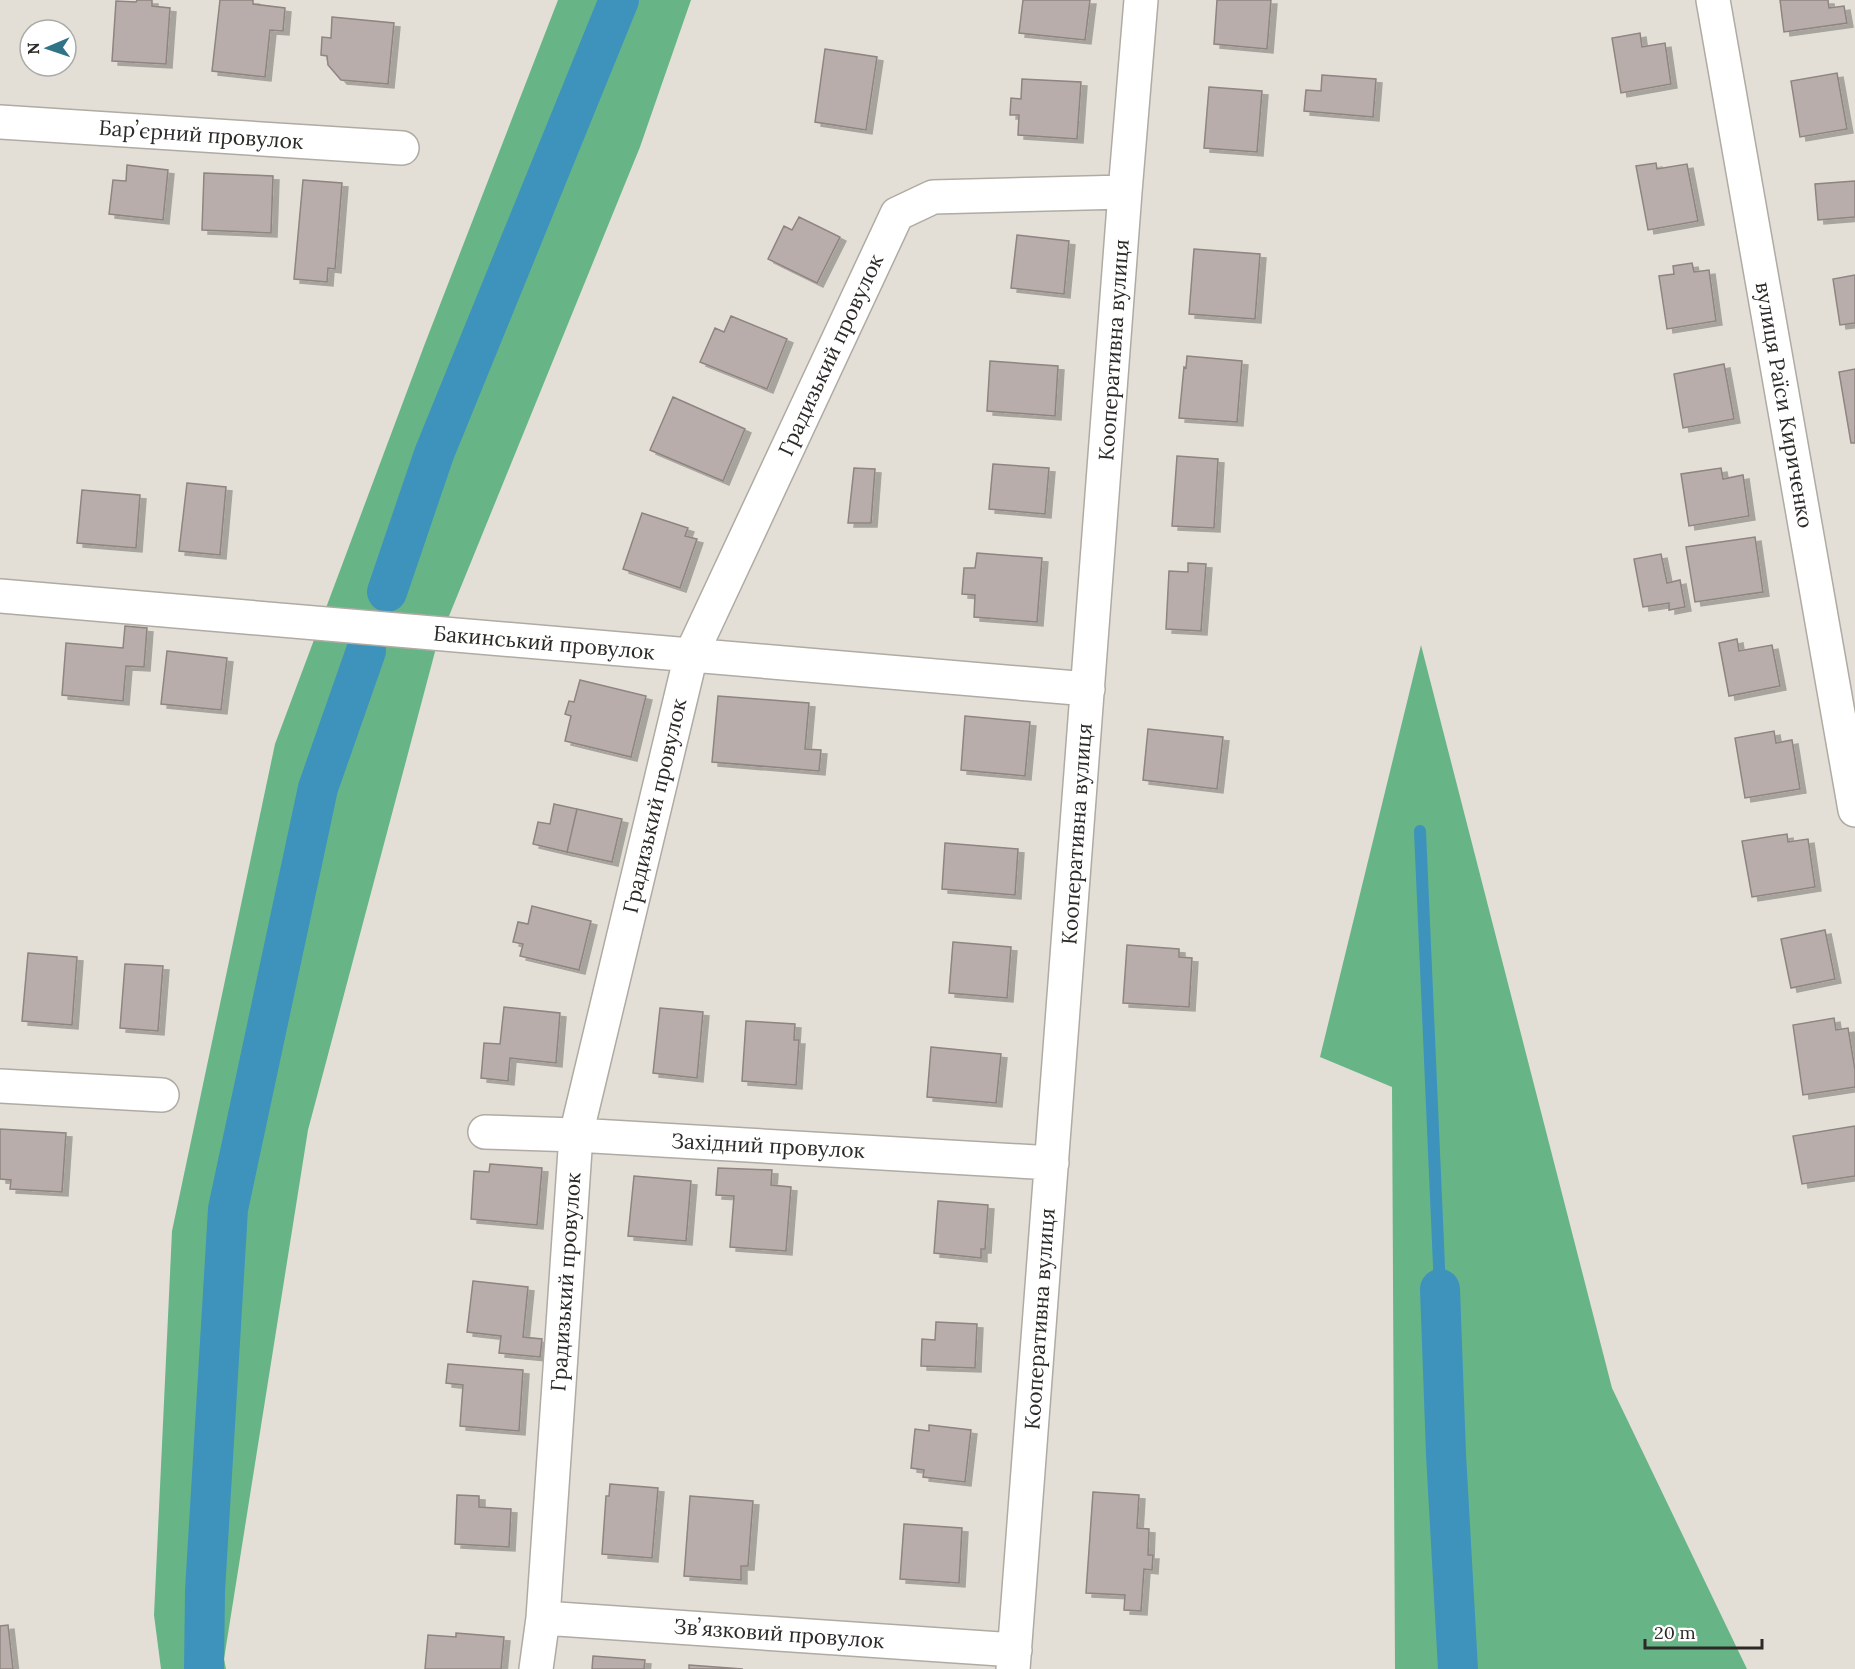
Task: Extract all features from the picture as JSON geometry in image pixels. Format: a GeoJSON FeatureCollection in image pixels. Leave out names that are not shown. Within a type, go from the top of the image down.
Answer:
{"type":"FeatureCollection","features":[{"type":"Feature","properties":{"kind":"street","name":"Кооперативна вулиця"},"geometry":{"type":"LineString","coordinates":[[1014,1659],[1125,192],[1142,0]]}},
{"type":"Feature","properties":{"kind":"street","name":"вулиця Раїси Кириченко"},"geometry":{"type":"LineString","coordinates":[[1713,0],[1855,810]]}},
{"type":"Feature","properties":{"kind":"street","name":"Барʼєрний провулок"},"geometry":{"type":"LineString","coordinates":[[0,122],[402,148]]}},
{"type":"Feature","properties":{"kind":"street","name":"Градизький провулок"},"geometry":{"type":"LineString","coordinates":[[536,1669],[543,1618],[576,1135],[691,655],[897,214],[933,197],[1125,192]]}},
{"type":"Feature","properties":{"kind":"street","name":"Бакинський провулок"},"geometry":{"type":"LineString","coordinates":[[0,596],[1088,689]]}},
{"type":"Feature","properties":{"kind":"street"},"geometry":{"type":"LineString","coordinates":[[0,1086],[162,1095]]}},
{"type":"Feature","properties":{"kind":"street","name":"Західний провулок"},"geometry":{"type":"LineString","coordinates":[[485,1132],[576,1135],[1052,1163]]}},
{"type":"Feature","properties":{"kind":"street","name":"Звʼязковий провулок"},"geometry":{"type":"LineString","coordinates":[[543,1618],[1014,1659]]}},
{"type":"Feature","properties":{"kind":"green space"},"geometry":{"type":"Polygon","coordinates":[[[558,0],[691,0],[640,147],[436,648],[308,1130],[224,1659],[226,1669],[161,1669],[154,1615],[172,1231],[275,744],[424,346],[558,0]]]}},
{"type":"Feature","properties":{"kind":"green space"},"geometry":{"type":"Polygon","coordinates":[[[1421,645],[1612,1388],[1747,1669],[1395,1669],[1392,1087],[1320,1057],[1421,645]]]}},
{"type":"Feature","properties":{"kind":"building"},"geometry":{"type":"Polygon","coordinates":[[[137,0],[152,0],[152,6],[170,8],[166,64],[112,61],[116,1],[136,2],[137,0]]]}},
{"type":"Feature","properties":{"kind":"building"},"geometry":{"type":"Polygon","coordinates":[[[220,0],[253,0],[253,4],[285,8],[283,31],[270,30],[265,77],[212,71],[220,0]]]}},
{"type":"Feature","properties":{"kind":"building"},"geometry":{"type":"Polygon","coordinates":[[[1023,0],[1090,0],[1085,40],[1019,33],[1023,0]]]}},
{"type":"Feature","properties":{"kind":"building"},"geometry":{"type":"Polygon","coordinates":[[[1217,0],[1271,0],[1267,49],[1214,44],[1217,0]]]}},
{"type":"Feature","properties":{"kind":"building"},"geometry":{"type":"Polygon","coordinates":[[[1780,0],[1828,0],[1829,8],[1844,6],[1847,23],[1784,32],[1780,0]]]}},
{"type":"Feature","properties":{"kind":"building"},"geometry":{"type":"Polygon","coordinates":[[[332,17],[394,23],[388,84],[341,80],[328,65],[327,56],[321,55],[322,37],[331,38],[332,17]]]}},
{"type":"Feature","properties":{"kind":"building"},"geometry":{"type":"Polygon","coordinates":[[[1640,33],[1642,47],[1665,43],[1671,84],[1621,93],[1612,38],[1640,33]]]}},
{"type":"Feature","properties":{"kind":"building"},"geometry":{"type":"Polygon","coordinates":[[[825,49],[877,57],[866,130],[815,122],[825,49]]]}},
{"type":"Feature","properties":{"kind":"building"},"geometry":{"type":"Polygon","coordinates":[[[1837,73],[1847,129],[1800,137],[1791,81],[1837,73]]]}},
{"type":"Feature","properties":{"kind":"building"},"geometry":{"type":"Polygon","coordinates":[[[1322,75],[1376,79],[1373,117],[1304,111],[1306,90],[1321,91],[1322,75]]]}},
{"type":"Feature","properties":{"kind":"building"},"geometry":{"type":"Polygon","coordinates":[[[1022,79],[1081,82],[1077,139],[1018,135],[1019,115],[1010,115],[1011,98],[1021,99],[1022,79]]]}},
{"type":"Feature","properties":{"kind":"building"},"geometry":{"type":"Polygon","coordinates":[[[1209,87],[1262,91],[1257,152],[1204,148],[1209,87]]]}},
{"type":"Feature","properties":{"kind":"building"},"geometry":{"type":"Polygon","coordinates":[[[1656,163],[1657,169],[1687,164],[1698,221],[1648,230],[1636,166],[1656,163]]]}},
{"type":"Feature","properties":{"kind":"building"},"geometry":{"type":"Polygon","coordinates":[[[127,165],[168,170],[163,220],[109,214],[113,180],[126,181],[127,165]]]}},
{"type":"Feature","properties":{"kind":"building"},"geometry":{"type":"Polygon","coordinates":[[[204,173],[273,176],[271,233],[202,230],[204,173]]]}},
{"type":"Feature","properties":{"kind":"building"},"geometry":{"type":"Polygon","coordinates":[[[303,180],[342,183],[335,269],[328,268],[327,282],[294,279],[303,180]]]}},
{"type":"Feature","properties":{"kind":"building"},"geometry":{"type":"Polygon","coordinates":[[[1855,181],[1855,217],[1818,220],[1815,184],[1855,181]]]}},
{"type":"Feature","properties":{"kind":"building"},"geometry":{"type":"Polygon","coordinates":[[[799,217],[840,237],[817,283],[768,259],[784,226],[792,230],[799,217]]]}},
{"type":"Feature","properties":{"kind":"building"},"geometry":{"type":"Polygon","coordinates":[[[1017,235],[1069,241],[1064,294],[1011,288],[1017,235]]]}},
{"type":"Feature","properties":{"kind":"building"},"geometry":{"type":"Polygon","coordinates":[[[1194,249],[1260,254],[1255,319],[1189,314],[1194,249]]]}},
{"type":"Feature","properties":{"kind":"building"},"geometry":{"type":"Polygon","coordinates":[[[1692,263],[1694,272],[1709,270],[1716,321],[1667,329],[1659,276],[1674,274],[1673,266],[1692,263]]]}},
{"type":"Feature","properties":{"kind":"building"},"geometry":{"type":"Polygon","coordinates":[[[1855,275],[1855,323],[1840,325],[1833,279],[1855,275]]]}},
{"type":"Feature","properties":{"kind":"building"},"geometry":{"type":"Polygon","coordinates":[[[731,316],[787,339],[767,389],[700,362],[715,328],[724,332],[731,316]]]}},
{"type":"Feature","properties":{"kind":"building"},"geometry":{"type":"Polygon","coordinates":[[[1187,356],[1242,361],[1237,422],[1179,418],[1187,356]]]}},
{"type":"Feature","properties":{"kind":"building"},"geometry":{"type":"Polygon","coordinates":[[[990,361],[1058,366],[1055,416],[987,411],[990,361]]]}},
{"type":"Feature","properties":{"kind":"building"},"geometry":{"type":"Polygon","coordinates":[[[1724,364],[1734,419],[1683,428],[1674,374],[1724,364]]]}},
{"type":"Feature","properties":{"kind":"building"},"geometry":{"type":"Polygon","coordinates":[[[1855,369],[1855,443],[1851,443],[1839,372],[1855,369]]]}},
{"type":"Feature","properties":{"kind":"building"},"geometry":{"type":"Polygon","coordinates":[[[673,397],[745,429],[723,481],[650,450],[673,397]]]}},
{"type":"Feature","properties":{"kind":"building"},"geometry":{"type":"Polygon","coordinates":[[[1177,456],[1218,459],[1214,528],[1172,526],[1177,456]]]}},
{"type":"Feature","properties":{"kind":"building"},"geometry":{"type":"Polygon","coordinates":[[[993,464],[1049,468],[1045,514],[989,509],[993,464]]]}},
{"type":"Feature","properties":{"kind":"building"},"geometry":{"type":"Polygon","coordinates":[[[854,468],[875,469],[871,523],[848,523],[854,468]]]}},
{"type":"Feature","properties":{"kind":"building"},"geometry":{"type":"Polygon","coordinates":[[[1721,468],[1723,479],[1743,475],[1749,516],[1689,526],[1681,474],[1721,468]]]}},
{"type":"Feature","properties":{"kind":"building"},"geometry":{"type":"Polygon","coordinates":[[[187,483],[226,487],[220,555],[179,551],[187,483]]]}},
{"type":"Feature","properties":{"kind":"building"},"geometry":{"type":"Polygon","coordinates":[[[82,490],[140,495],[136,548],[77,543],[82,490]]]}},
{"type":"Feature","properties":{"kind":"building"},"geometry":{"type":"Polygon","coordinates":[[[642,513],[688,528],[685,536],[697,539],[680,588],[623,569],[642,513]]]}},
{"type":"Feature","properties":{"kind":"building"},"geometry":{"type":"Polygon","coordinates":[[[1755,537],[1763,592],[1695,602],[1686,547],[1755,537]]]}},
{"type":"Feature","properties":{"kind":"building"},"geometry":{"type":"Polygon","coordinates":[[[977,553],[1042,558],[1037,622],[974,617],[975,595],[962,594],[964,568],[975,568],[977,553]]]}},
{"type":"Feature","properties":{"kind":"building"},"geometry":{"type":"Polygon","coordinates":[[[1661,554],[1667,583],[1680,580],[1685,607],[1669,610],[1669,603],[1643,607],[1634,559],[1661,554]]]}},
{"type":"Feature","properties":{"kind":"building"},"geometry":{"type":"Polygon","coordinates":[[[1188,563],[1206,564],[1201,631],[1166,629],[1169,571],[1188,572],[1188,563]]]}},
{"type":"Feature","properties":{"kind":"building"},"geometry":{"type":"Polygon","coordinates":[[[125,626],[147,628],[144,667],[126,666],[123,701],[62,695],[66,643],[123,648],[125,626]]]}},
{"type":"Feature","properties":{"kind":"building"},"geometry":{"type":"Polygon","coordinates":[[[1737,639],[1739,651],[1772,645],[1780,686],[1729,696],[1719,643],[1737,639]]]}},
{"type":"Feature","properties":{"kind":"building"},"geometry":{"type":"Polygon","coordinates":[[[167,651],[227,658],[221,710],[161,704],[167,651]]]}},
{"type":"Feature","properties":{"kind":"building"},"geometry":{"type":"Polygon","coordinates":[[[580,680],[646,696],[631,757],[565,741],[571,716],[565,714],[569,701],[574,702],[580,680]]]}},
{"type":"Feature","properties":{"kind":"building"},"geometry":{"type":"Polygon","coordinates":[[[718,696],[809,703],[805,749],[821,750],[819,771],[712,762],[718,696]]]}},
{"type":"Feature","properties":{"kind":"building"},"geometry":{"type":"Polygon","coordinates":[[[965,716],[1030,722],[1025,776],[961,770],[965,716]]]}},
{"type":"Feature","properties":{"kind":"building"},"geometry":{"type":"Polygon","coordinates":[[[1148,729],[1223,737],[1217,789],[1143,780],[1148,729]]]}},
{"type":"Feature","properties":{"kind":"building"},"geometry":{"type":"Polygon","coordinates":[[[1774,731],[1776,743],[1792,740],[1800,789],[1745,798],[1735,738],[1774,731]]]}},
{"type":"Feature","properties":{"kind":"building"},"geometry":{"type":"Polygon","coordinates":[[[554,804],[577,809],[567,852],[533,844],[538,822],[550,824],[554,804]]]}},
{"type":"Feature","properties":{"kind":"building"},"geometry":{"type":"Polygon","coordinates":[[[577,809],[622,819],[612,862],[567,852],[577,809]]]}},
{"type":"Feature","properties":{"kind":"building"},"geometry":{"type":"Polygon","coordinates":[[[1787,834],[1788,842],[1808,839],[1815,887],[1752,897],[1742,841],[1787,834]]]}},
{"type":"Feature","properties":{"kind":"building"},"geometry":{"type":"Polygon","coordinates":[[[945,843],[1018,849],[1015,895],[942,889],[945,843]]]}},
{"type":"Feature","properties":{"kind":"building"},"geometry":{"type":"Polygon","coordinates":[[[532,906],[591,921],[579,970],[520,956],[523,944],[513,942],[518,922],[528,924],[532,906]]]}},
{"type":"Feature","properties":{"kind":"building"},"geometry":{"type":"Polygon","coordinates":[[[1825,930],[1835,979],[1791,988],[1781,939],[1825,930]]]}},
{"type":"Feature","properties":{"kind":"building"},"geometry":{"type":"Polygon","coordinates":[[[953,942],[1011,947],[1007,998],[949,993],[953,942]]]}},
{"type":"Feature","properties":{"kind":"building"},"geometry":{"type":"Polygon","coordinates":[[[1127,945],[1179,949],[1179,957],[1192,958],[1189,1007],[1123,1003],[1127,945]]]}},
{"type":"Feature","properties":{"kind":"building"},"geometry":{"type":"Polygon","coordinates":[[[28,953],[77,957],[72,1025],[22,1021],[28,953]]]}},
{"type":"Feature","properties":{"kind":"building"},"geometry":{"type":"Polygon","coordinates":[[[125,964],[163,966],[158,1031],[120,1028],[125,964]]]}},
{"type":"Feature","properties":{"kind":"building"},"geometry":{"type":"Polygon","coordinates":[[[504,1007],[560,1013],[556,1063],[510,1058],[508,1081],[481,1078],[484,1043],[500,1044],[504,1007]]]}},
{"type":"Feature","properties":{"kind":"building"},"geometry":{"type":"Polygon","coordinates":[[[660,1008],[703,1012],[697,1078],[653,1073],[660,1008]]]}},
{"type":"Feature","properties":{"kind":"building"},"geometry":{"type":"Polygon","coordinates":[[[1834,1018],[1836,1030],[1848,1028],[1855,1070],[1855,1087],[1803,1095],[1793,1025],[1834,1018]]]}},
{"type":"Feature","properties":{"kind":"building"},"geometry":{"type":"Polygon","coordinates":[[[746,1021],[795,1024],[794,1040],[799,1040],[796,1085],[742,1081],[746,1021]]]}},
{"type":"Feature","properties":{"kind":"building"},"geometry":{"type":"Polygon","coordinates":[[[931,1047],[1001,1054],[996,1103],[927,1097],[931,1047]]]}},
{"type":"Feature","properties":{"kind":"building"},"geometry":{"type":"Polygon","coordinates":[[[1855,1126],[1855,1176],[1802,1184],[1793,1136],[1855,1126]]]}},
{"type":"Feature","properties":{"kind":"building"},"geometry":{"type":"Polygon","coordinates":[[[0,1129],[66,1133],[62,1192],[10,1189],[11,1180],[0,1179],[0,1129]]]}},
{"type":"Feature","properties":{"kind":"building"},"geometry":{"type":"Polygon","coordinates":[[[490,1164],[542,1168],[537,1225],[471,1219],[474,1171],[489,1172],[490,1164]]]}},
{"type":"Feature","properties":{"kind":"building"},"geometry":{"type":"Polygon","coordinates":[[[718,1168],[772,1170],[771,1185],[791,1187],[786,1251],[730,1247],[734,1196],[716,1195],[718,1168]]]}},
{"type":"Feature","properties":{"kind":"building"},"geometry":{"type":"Polygon","coordinates":[[[634,1176],[691,1181],[686,1241],[628,1236],[634,1176]]]}},
{"type":"Feature","properties":{"kind":"building"},"geometry":{"type":"Polygon","coordinates":[[[938,1201],[988,1205],[985,1249],[981,1249],[981,1258],[934,1253],[938,1201]]]}},
{"type":"Feature","properties":{"kind":"building"},"geometry":{"type":"Polygon","coordinates":[[[473,1281],[528,1287],[523,1337],[542,1339],[540,1357],[499,1353],[501,1336],[467,1332],[473,1281]]]}},
{"type":"Feature","properties":{"kind":"building"},"geometry":{"type":"Polygon","coordinates":[[[936,1322],[977,1324],[975,1368],[921,1366],[922,1339],[935,1340],[936,1322]]]}},
{"type":"Feature","properties":{"kind":"building"},"geometry":{"type":"Polygon","coordinates":[[[448,1364],[523,1370],[519,1431],[460,1426],[463,1385],[446,1383],[448,1364]]]}},
{"type":"Feature","properties":{"kind":"building"},"geometry":{"type":"Polygon","coordinates":[[[929,1425],[971,1430],[965,1482],[923,1477],[924,1470],[911,1468],[915,1429],[929,1431],[929,1425]]]}},
{"type":"Feature","properties":{"kind":"building"},"geometry":{"type":"Polygon","coordinates":[[[610,1484],[658,1488],[652,1558],[602,1554],[606,1496],[609,1496],[610,1484]]]}},
{"type":"Feature","properties":{"kind":"building"},"geometry":{"type":"Polygon","coordinates":[[[1093,1492],[1139,1495],[1137,1528],[1149,1529],[1148,1555],[1153,1555],[1152,1570],[1144,1569],[1141,1611],[1124,1610],[1125,1595],[1086,1593],[1093,1492]]]}},
{"type":"Feature","properties":{"kind":"building"},"geometry":{"type":"Polygon","coordinates":[[[457,1495],[479,1496],[479,1507],[511,1509],[509,1547],[455,1544],[457,1495]]]}},
{"type":"Feature","properties":{"kind":"building"},"geometry":{"type":"Polygon","coordinates":[[[690,1496],[753,1501],[748,1566],[741,1566],[741,1580],[684,1576],[690,1496]]]}},
{"type":"Feature","properties":{"kind":"building"},"geometry":{"type":"Polygon","coordinates":[[[904,1524],[962,1528],[959,1583],[900,1579],[904,1524]]]}},
{"type":"Feature","properties":{"kind":"building"},"geometry":{"type":"Polygon","coordinates":[[[8,1625],[13,1669],[0,1669],[0,1626],[8,1625]]]}},
{"type":"Feature","properties":{"kind":"building"},"geometry":{"type":"Polygon","coordinates":[[[456,1633],[504,1637],[501,1669],[425,1669],[428,1635],[456,1637],[456,1633]]]}},
{"type":"Feature","properties":{"kind":"building"},"geometry":{"type":"Polygon","coordinates":[[[593,1656],[645,1660],[644,1669],[592,1669],[593,1656]]]}},
{"type":"Feature","properties":{"kind":"building"},"geometry":{"type":"Polygon","coordinates":[[[689,1665],[743,1669],[689,1669],[689,1665]]]}},
{"type":"Feature","properties":{"kind":"waterway"},"geometry":{"type":"LineString","coordinates":[[387,592],[434,454],[619,0]]}},
{"type":"Feature","properties":{"kind":"waterway"},"geometry":{"type":"LineString","coordinates":[[204,1669],[205,1591],[228,1209],[318,788],[366,651]]}},
{"type":"Feature","properties":{"kind":"waterway"},"geometry":{"type":"LineString","coordinates":[[1420,831],[1440,1289]]}},
{"type":"Feature","properties":{"kind":"waterway"},"geometry":{"type":"LineString","coordinates":[[1440,1289],[1446,1454],[1458,1669]]}}]}
